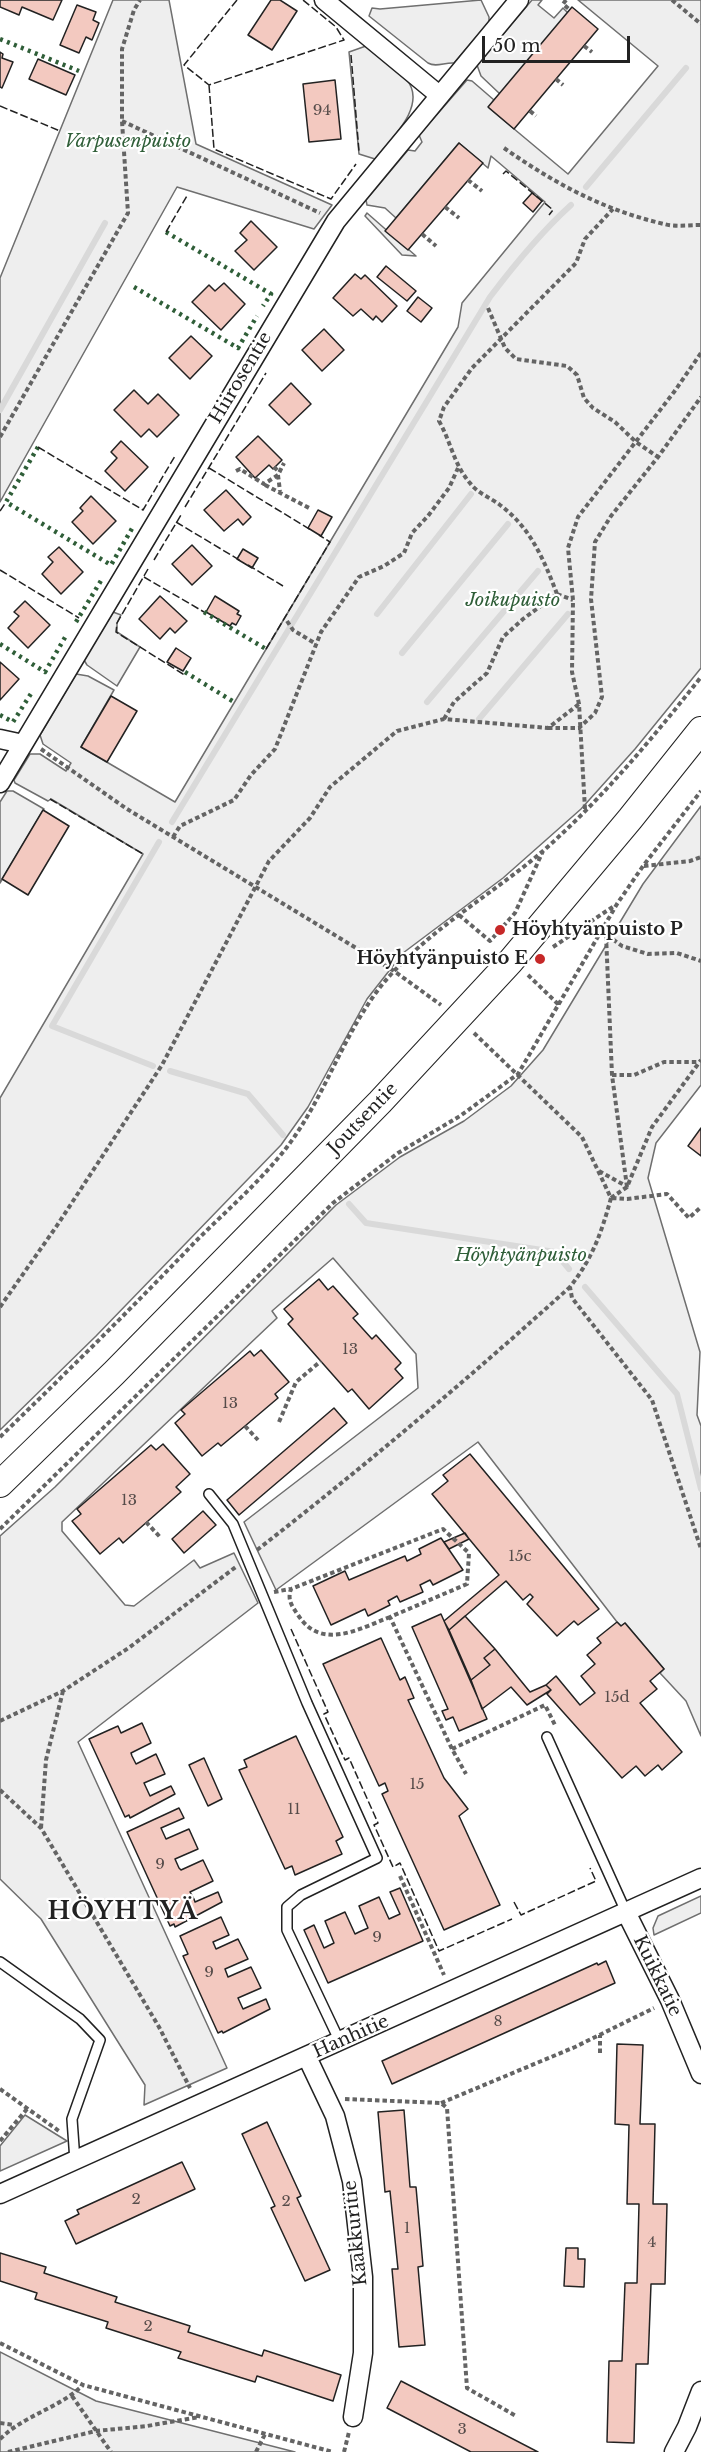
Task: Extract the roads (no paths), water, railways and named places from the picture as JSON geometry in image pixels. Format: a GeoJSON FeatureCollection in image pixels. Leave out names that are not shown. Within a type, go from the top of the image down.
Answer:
{"type":"FeatureCollection","features":[{"type":"Feature","properties":{"kind":"main road","name":"Joutsentie"},"geometry":{"type":"LineString","coordinates":[[0,1485],[114,1373],[388,1094],[510,962],[701,730]]}},
{"type":"Feature","properties":{"kind":"street"},"geometry":{"type":"LineString","coordinates":[[324,0],[439,95]]}},
{"type":"Feature","properties":{"kind":"street","name":"Hiirosentie"},"geometry":{"type":"LineString","coordinates":[[0,783],[336,221],[519,0]]}},
{"type":"Feature","properties":{"kind":"street"},"geometry":{"type":"LineString","coordinates":[[0,739],[23,744]]}},
{"type":"Feature","properties":{"kind":"street","name":"Hanhitie"},"geometry":{"type":"LineString","coordinates":[[0,2194],[74,2152],[307,2057],[701,1878]]}},
{"type":"Feature","properties":{"kind":"street","name":"Kuikkatie"},"geometry":{"type":"LineString","coordinates":[[626,1912],[670,2000],[701,2074]]}},
{"type":"Feature","properties":{"kind":"street","name":"Kaakkuritie"},"geometry":{"type":"LineString","coordinates":[[307,2057],[335,2116],[352,2181],[363,2277],[363,2342],[353,2417]]}},
{"type":"Feature","properties":{"kind":"street"},"geometry":{"type":"LineString","coordinates":[[674,2452],[701,2391]]}},
{"type":"Feature","properties":{"kind":"lane"},"geometry":{"type":"LineString","coordinates":[[209,1494],[233,1524],[307,1703],[376,1858],[301,1895],[287,1906],[287,1930],[340,2042]]}},
{"type":"Feature","properties":{"kind":"lane"},"geometry":{"type":"LineString","coordinates":[[547,1737],[626,1912]]}},
{"type":"Feature","properties":{"kind":"lane"},"geometry":{"type":"LineString","coordinates":[[0,1962],[80,2019],[100,2040],[72,2119],[74,2152]]}},
{"type":"Feature","properties":{"kind":"waterway"},"geometry":{"type":"LineString","coordinates":[[586,187],[686,68]]}},
{"type":"Feature","properties":{"kind":"waterway"},"geometry":{"type":"LineString","coordinates":[[172,822],[490,297],[549,226],[571,205]]}},
{"type":"Feature","properties":{"kind":"waterway"},"geometry":{"type":"LineString","coordinates":[[0,410],[105,223]]}},
{"type":"Feature","properties":{"kind":"waterway"},"geometry":{"type":"LineString","coordinates":[[377,614],[471,494]]}},
{"type":"Feature","properties":{"kind":"waterway"},"geometry":{"type":"LineString","coordinates":[[402,653],[508,524]]}},
{"type":"Feature","properties":{"kind":"waterway"},"geometry":{"type":"LineString","coordinates":[[427,702],[538,571]]}},
{"type":"Feature","properties":{"kind":"waterway"},"geometry":{"type":"LineString","coordinates":[[479,719],[568,614]]}},
{"type":"Feature","properties":{"kind":"waterway"},"geometry":{"type":"LineString","coordinates":[[153,1066],[52,1026],[159,842]]}},
{"type":"Feature","properties":{"kind":"waterway"},"geometry":{"type":"LineString","coordinates":[[170,1071],[248,1094],[283,1135]]}},
{"type":"Feature","properties":{"kind":"waterway"},"geometry":{"type":"LineString","coordinates":[[349,1204],[366,1223],[555,1252],[569,1269]]}},
{"type":"Feature","properties":{"kind":"waterway"},"geometry":{"type":"LineString","coordinates":[[585,1287],[677,1394],[701,1489]]}},
{"type":"Feature","properties":{"kind":"place","name":"Höyhtyänpuisto P"},"geometry":{"type":"Point","coordinates":[500,930]}},
{"type":"Feature","properties":{"kind":"place","name":"Höyhtyänpuisto E"},"geometry":{"type":"Point","coordinates":[540,959]}},
{"type":"Feature","properties":{"kind":"district","name":"HÖYHTYÄ"},"geometry":{"type":"Point","coordinates":[123,1912]}},
{"type":"Feature","properties":{"kind":"park label","name":"Varpusenpuisto"},"geometry":{"type":"Point","coordinates":[128,142]}},
{"type":"Feature","properties":{"kind":"park label","name":"Joikupuisto"},"geometry":{"type":"Point","coordinates":[513,601]}},
{"type":"Feature","properties":{"kind":"park label","name":"Höyhtyänpuisto"},"geometry":{"type":"Point","coordinates":[521,1256]}}]}
